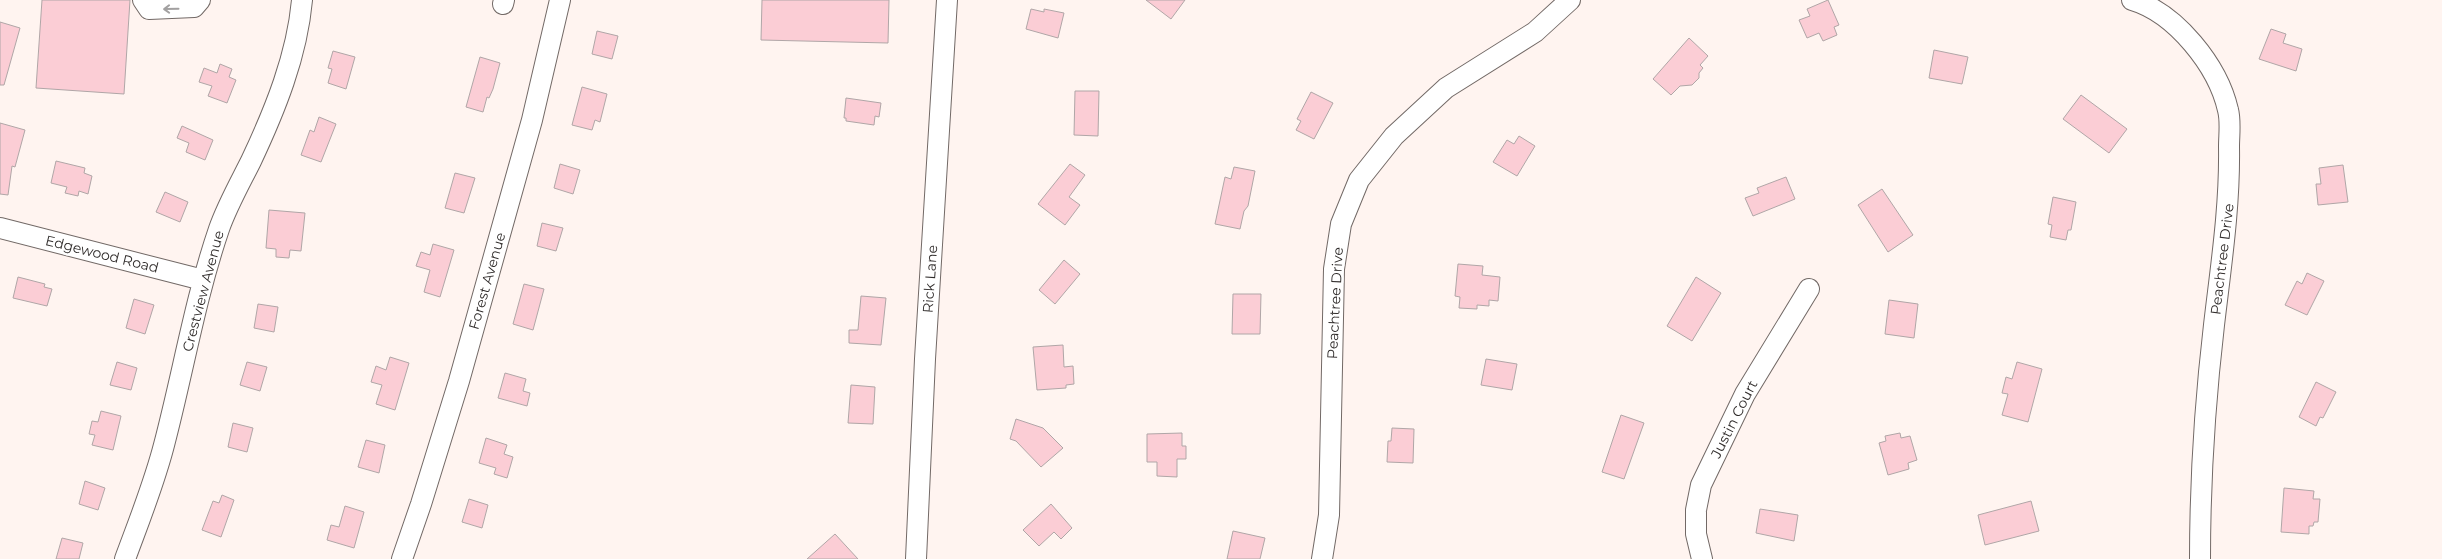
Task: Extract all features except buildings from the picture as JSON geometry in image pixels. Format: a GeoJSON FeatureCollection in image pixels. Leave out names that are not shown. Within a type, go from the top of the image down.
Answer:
{"type":"FeatureCollection","features":[{"type":"Feature","properties":{"kind":"street"},"geometry":{"type":"LineString","coordinates":[[143,0],[149,9],[176,10],[194,8],[200,0]]}},
{"type":"Feature","properties":{"kind":"street","name":"Crestview Avenue"},"geometry":{"type":"LineString","coordinates":[[125,559],[148,497],[164,446],[203,280],[220,227],[261,140],[294,54],[299,33],[302,0]]}},
{"type":"Feature","properties":{"kind":"street","name":"Forest Avenue"},"geometry":{"type":"LineString","coordinates":[[402,559],[459,381],[532,120],[560,0]]}},
{"type":"Feature","properties":{"kind":"street","name":"Rick Lane"},"geometry":{"type":"LineString","coordinates":[[916,559],[925,349],[947,0]]}},
{"type":"Feature","properties":{"kind":"street","name":"Peachtree Drive"},"geometry":{"type":"LineString","coordinates":[[1322,559],[1329,515],[1334,269],[1341,224],[1359,180],[1394,136],[1446,88],[1535,32],[1570,0]]}},
{"type":"Feature","properties":{"kind":"street","name":"Peachtree Drive"},"geometry":{"type":"LineString","coordinates":[[2132,0],[2142,3],[2174,24],[2207,61],[2221,88],[2228,111],[2230,194],[2208,378],[2200,513],[2200,559]]}},
{"type":"Feature","properties":{"kind":"street","name":"Edgewood Road"},"geometry":{"type":"LineString","coordinates":[[0,228],[203,280]]}},
{"type":"Feature","properties":{"kind":"street","name":"Justin Court"},"geometry":{"type":"LineString","coordinates":[[1702,559],[1696,534],[1696,510],[1701,485],[1745,394],[1809,289]]}}]}
